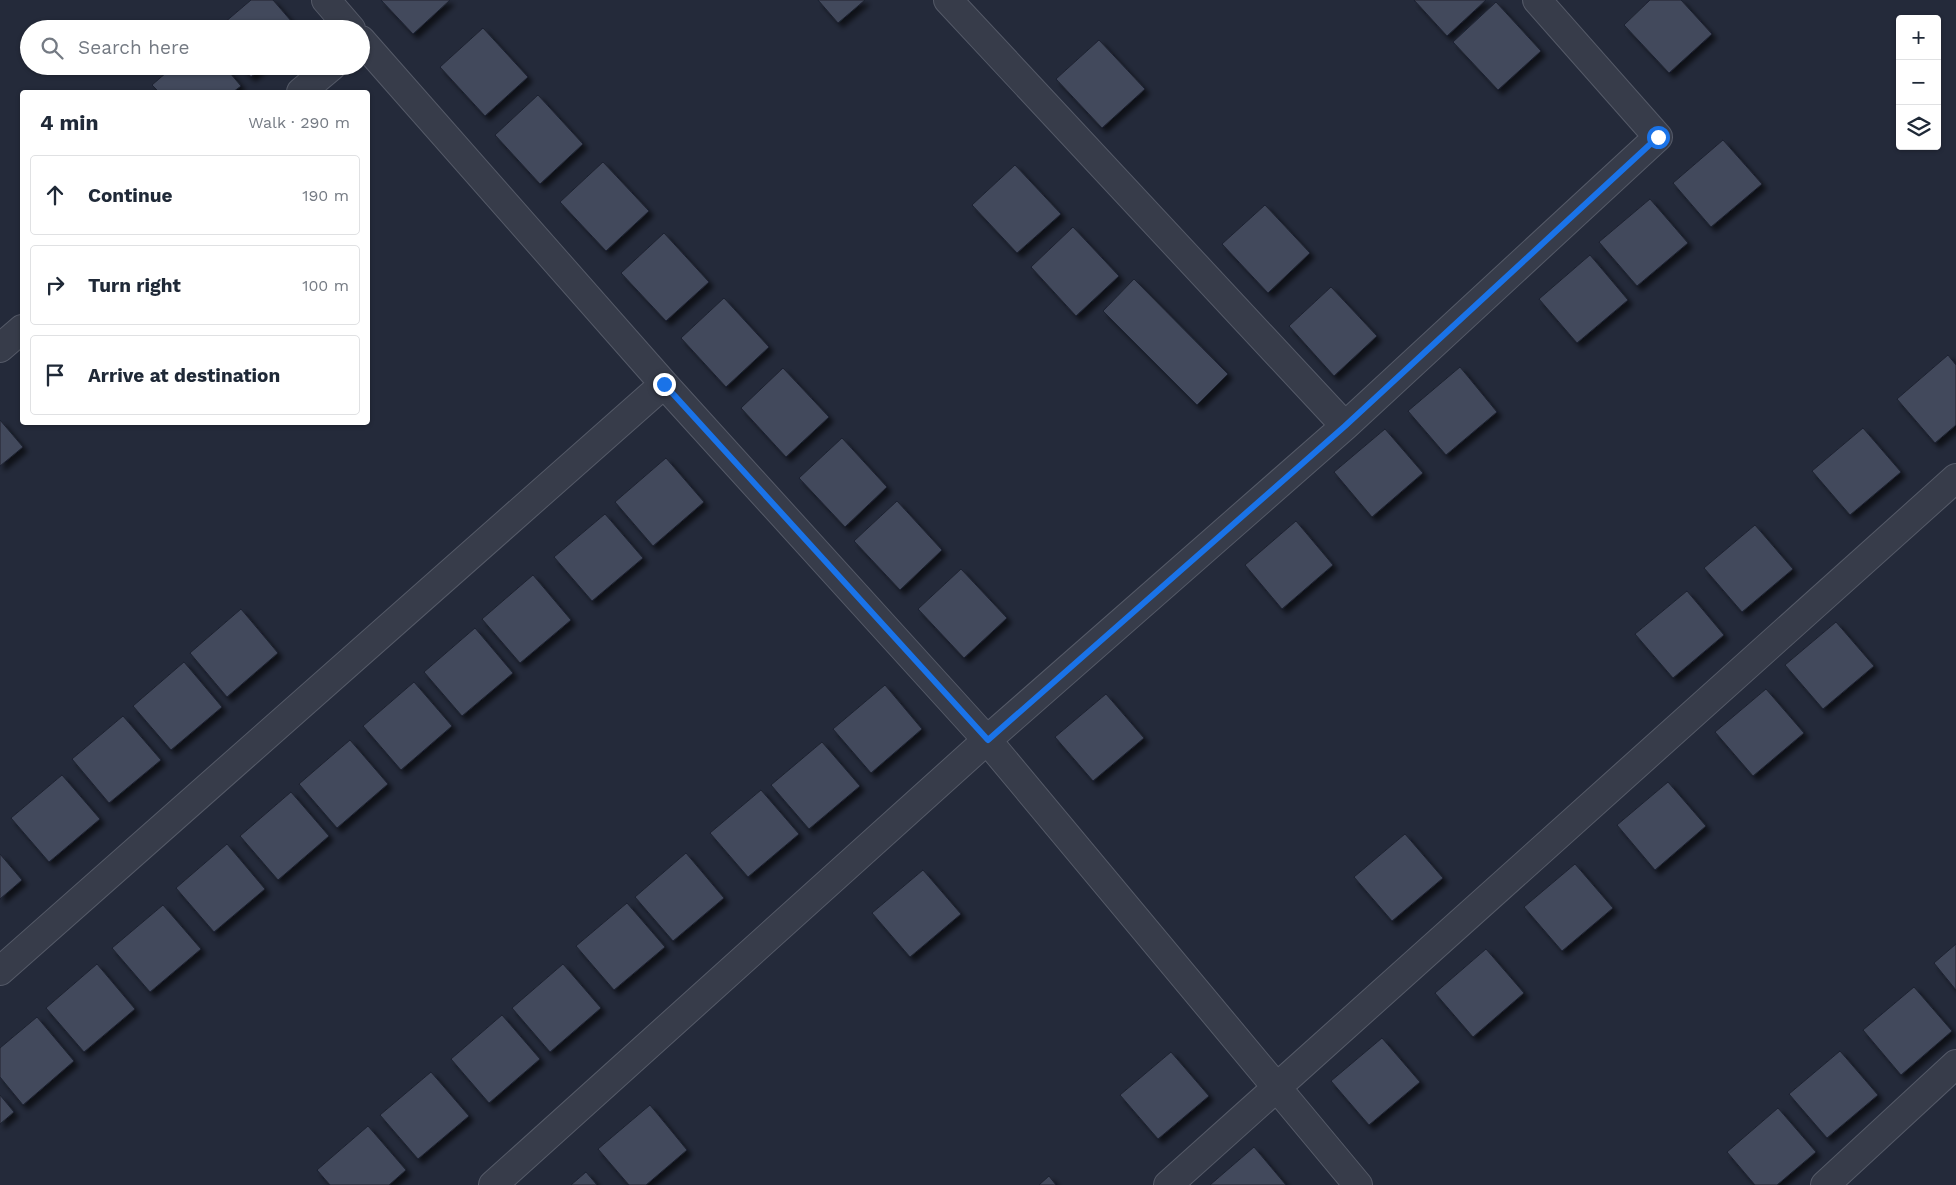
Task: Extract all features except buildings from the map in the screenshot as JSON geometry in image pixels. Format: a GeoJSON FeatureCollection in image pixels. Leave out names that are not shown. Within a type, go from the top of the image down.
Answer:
{"type":"FeatureCollection","features":[{"type":"Feature","properties":{"kind":"street"},"geometry":{"type":"LineString","coordinates":[[326,0],[343,20]]}},
{"type":"Feature","properties":{"kind":"street"},"geometry":{"type":"LineString","coordinates":[[948,0],[1345,426]]}},
{"type":"Feature","properties":{"kind":"street"},"geometry":{"type":"LineString","coordinates":[[493,1185],[988,740],[1345,426],[1658,137],[1537,0]]}},
{"type":"Feature","properties":{"kind":"street"},"geometry":{"type":"LineString","coordinates":[[370,51],[664,384],[988,740],[1358,1185]]}},
{"type":"Feature","properties":{"kind":"street"},"geometry":{"type":"LineString","coordinates":[[303,90],[321,75]]}},
{"type":"Feature","properties":{"kind":"street"},"geometry":{"type":"LineString","coordinates":[[0,348],[20,331]]}},
{"type":"Feature","properties":{"kind":"street"},"geometry":{"type":"LineString","coordinates":[[0,971],[664,384]]}},
{"type":"Feature","properties":{"kind":"street"},"geometry":{"type":"LineString","coordinates":[[1168,1185],[1956,478]]}},
{"type":"Feature","properties":{"kind":"street"},"geometry":{"type":"LineString","coordinates":[[1825,1185],[1956,1064]]}},
{"type":"Feature","properties":{"kind":"route"},"geometry":{"type":"LineString","coordinates":[[664,384],[988,740],[1345,426],[1658,137]]}}]}
